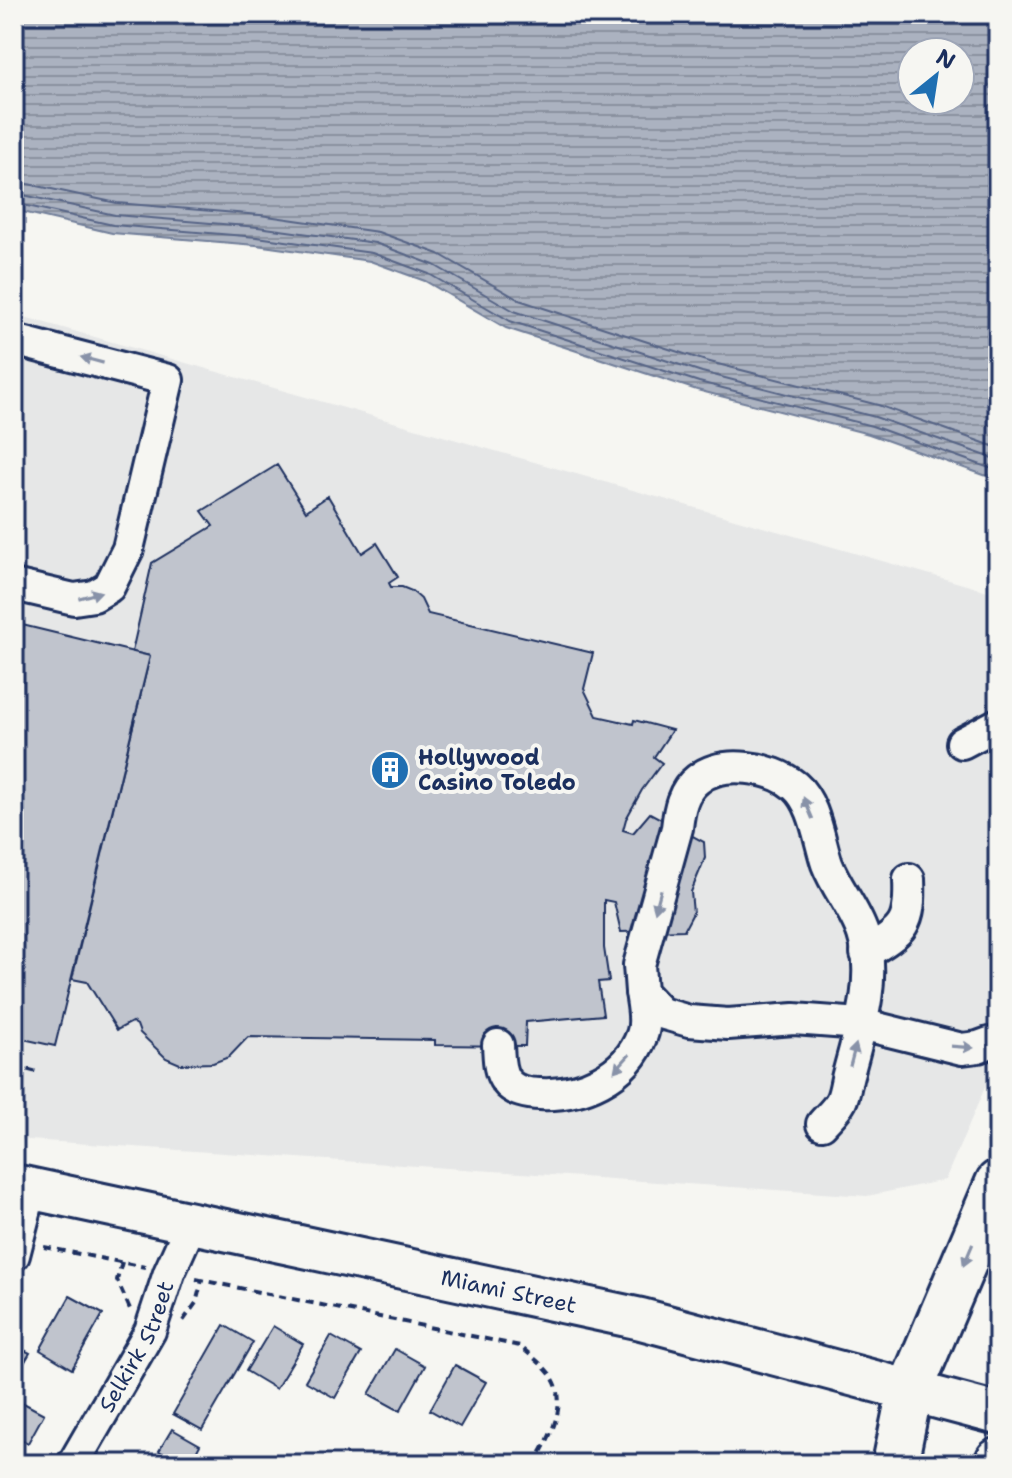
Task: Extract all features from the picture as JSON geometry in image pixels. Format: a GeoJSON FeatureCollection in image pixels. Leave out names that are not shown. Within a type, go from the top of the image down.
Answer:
{"type":"FeatureCollection","features":[{"type":"Feature","properties":{"kind":"highway"},"geometry":{"type":"LineString","coordinates":[[895,1464],[910,1390],[998,1183]]}},
{"type":"Feature","properties":{"kind":"main road","name":"Miami Street"},"geometry":{"type":"LineString","coordinates":[[22,1187],[641,1319],[998,1414]]}},
{"type":"Feature","properties":{"kind":"street"},"geometry":{"type":"LineString","coordinates":[[14,340],[168,380],[128,549],[109,587],[94,596],[74,599],[14,585]]}},
{"type":"Feature","properties":{"kind":"street"},"geometry":{"type":"LineString","coordinates":[[962,743],[998,724]]}},
{"type":"Feature","properties":{"kind":"street"},"geometry":{"type":"LineString","coordinates":[[498,1045],[499,1066],[507,1083],[525,1093],[560,1095],[585,1089],[624,1063],[642,1035],[645,1015],[639,965],[680,807],[687,791],[697,779],[708,773],[728,769],[749,768],[774,774],[795,786],[805,798],[829,869],[863,934],[866,953],[868,973],[861,1024],[841,1101],[822,1124]]}},
{"type":"Feature","properties":{"kind":"street"},"geometry":{"type":"LineString","coordinates":[[866,953],[895,935],[910,911],[909,879]]}},
{"type":"Feature","properties":{"kind":"street"},"geometry":{"type":"LineString","coordinates":[[641,992],[661,1013],[689,1021],[728,1024],[794,1019],[861,1024],[962,1049],[989,1043]]}},
{"type":"Feature","properties":{"kind":"street"},"geometry":{"type":"LineString","coordinates":[[16,1249],[22,1187]]}},
{"type":"Feature","properties":{"kind":"street","name":"Selkirk Street"},"geometry":{"type":"LineString","coordinates":[[73,1464],[150,1331],[169,1273],[191,1224]]}},
{"type":"Feature","properties":{"kind":"path"},"geometry":{"type":"LineString","coordinates":[[14,1066],[37,1072]]}},
{"type":"Feature","properties":{"kind":"path"},"geometry":{"type":"LineString","coordinates":[[16,1249],[122,1262],[520,1346],[554,1380],[558,1401],[551,1435],[534,1464]]}},
{"type":"Feature","properties":{"kind":"path"},"geometry":{"type":"LineString","coordinates":[[122,1262],[117,1280],[131,1312]]}},
{"type":"Feature","properties":{"kind":"shaded area"},"geometry":{"type":"Polygon","coordinates":[[[14,314],[998,594],[998,1070],[986,1085],[945,1180],[867,1196],[14,1139],[14,314]]]}},
{"type":"Feature","properties":{"kind":"water"},"geometry":{"type":"Polygon","coordinates":[[[14,14],[998,14],[998,480],[869,434],[697,390],[506,328],[425,281],[370,261],[256,245],[112,233],[14,210],[14,14]]]}},
{"type":"Feature","properties":{"kind":"building","name":"Hollywood Casino Toledo"},"geometry":{"type":"Polygon","coordinates":[[[277,465],[306,511],[328,496],[362,553],[377,543],[398,577],[389,583],[391,587],[412,591],[421,599],[428,614],[593,653],[584,689],[597,716],[633,724],[634,720],[672,730],[654,757],[662,763],[642,790],[623,830],[633,833],[650,813],[704,842],[705,858],[691,892],[693,913],[684,930],[621,932],[614,902],[604,900],[604,948],[609,981],[598,982],[603,1015],[526,1022],[525,1046],[435,1045],[435,1040],[248,1037],[229,1057],[213,1063],[180,1064],[166,1058],[132,1022],[117,1030],[87,982],[72,979],[150,656],[132,652],[152,563],[213,526],[202,511],[277,465]]]}},
{"type":"Feature","properties":{"kind":"building"},"geometry":{"type":"Polygon","coordinates":[[[14,623],[150,656],[55,1046],[14,1037],[14,623]]]}},
{"type":"Feature","properties":{"kind":"building"},"geometry":{"type":"Polygon","coordinates":[[[70,1296],[103,1314],[72,1369],[40,1350],[70,1296]]]}},
{"type":"Feature","properties":{"kind":"building"},"geometry":{"type":"Polygon","coordinates":[[[224,1325],[253,1342],[202,1430],[173,1414],[224,1325]]]}},
{"type":"Feature","properties":{"kind":"building"},"geometry":{"type":"Polygon","coordinates":[[[273,1326],[303,1344],[276,1389],[246,1371],[273,1326]]]}},
{"type":"Feature","properties":{"kind":"building"},"geometry":{"type":"Polygon","coordinates":[[[331,1336],[361,1353],[335,1398],[305,1381],[331,1336]]]}},
{"type":"Feature","properties":{"kind":"building"},"geometry":{"type":"Polygon","coordinates":[[[14,1345],[30,1353],[16,1377],[14,1376],[14,1345]]]}},
{"type":"Feature","properties":{"kind":"building"},"geometry":{"type":"Polygon","coordinates":[[[395,1349],[425,1366],[400,1411],[369,1394],[395,1349]]]}},
{"type":"Feature","properties":{"kind":"building"},"geometry":{"type":"Polygon","coordinates":[[[455,1365],[486,1382],[460,1427],[430,1410],[455,1365]]]}},
{"type":"Feature","properties":{"kind":"building"},"geometry":{"type":"Polygon","coordinates":[[[16,1399],[44,1414],[28,1443],[14,1435],[16,1399]]]}},
{"type":"Feature","properties":{"kind":"building"},"geometry":{"type":"Polygon","coordinates":[[[172,1429],[200,1445],[190,1464],[182,1464],[159,1451],[172,1429]]]}},
{"type":"Feature","properties":{"kind":"place","name":"Hollywood Casino Toledo"},"geometry":{"type":"Point","coordinates":[390,770]}}]}
